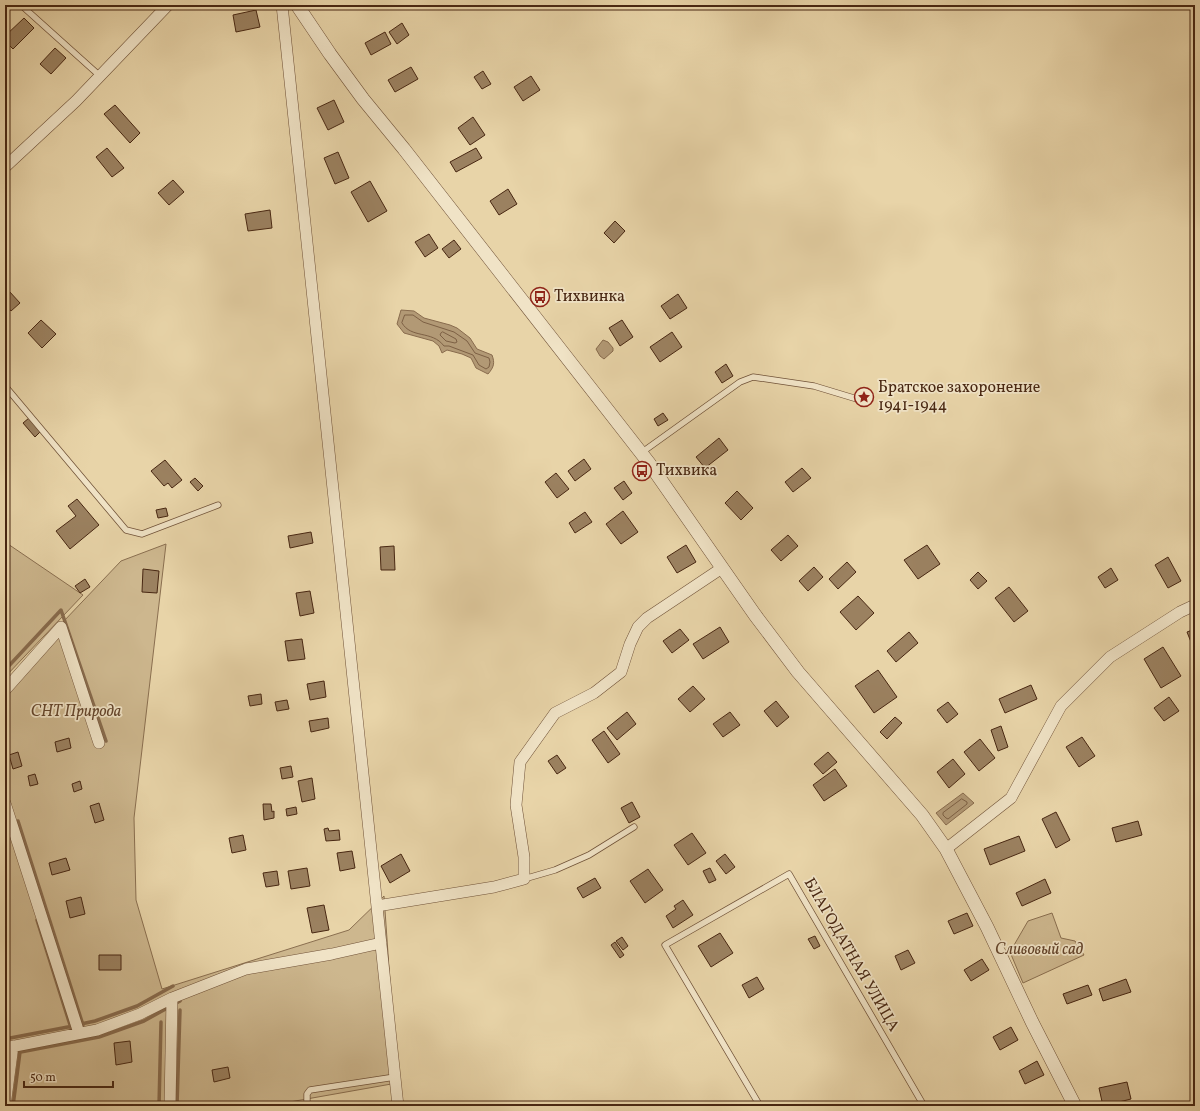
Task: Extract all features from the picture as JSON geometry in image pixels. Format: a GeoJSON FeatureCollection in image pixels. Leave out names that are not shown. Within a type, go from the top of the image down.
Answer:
{"type":"FeatureCollection","features":[{"type":"Feature","properties":{"kind":"street"},"geometry":{"type":"LineString","coordinates":[[5,167],[76,100],[168,5]]}},
{"type":"Feature","properties":{"kind":"street"},"geometry":{"type":"LineString","coordinates":[[282,5],[398,1106]]}},
{"type":"Feature","properties":{"kind":"street"},"geometry":{"type":"LineString","coordinates":[[297,5],[362,99],[404,149],[641,453],[798,672],[922,815],[946,849],[987,927],[1032,1022],[1075,1106]]}},
{"type":"Feature","properties":{"kind":"street"},"geometry":{"type":"LineString","coordinates":[[377,906],[494,887],[524,879],[524,858],[516,805],[520,762],[555,713],[594,692],[621,672],[630,644],[638,627],[647,618],[722,568]]}},
{"type":"Feature","properties":{"kind":"street"},"geometry":{"type":"LineString","coordinates":[[946,849],[1011,798],[1061,706],[1110,657],[1180,612],[1195,605]]}},
{"type":"Feature","properties":{"kind":"street"},"geometry":{"type":"LineString","coordinates":[[5,690],[61,628],[99,744]]}},
{"type":"Feature","properties":{"kind":"street"},"geometry":{"type":"LineString","coordinates":[[5,803],[79,1033]]}},
{"type":"Feature","properties":{"kind":"street"},"geometry":{"type":"LineString","coordinates":[[5,1106],[9,1047],[97,1030],[140,1014],[172,998],[246,968],[332,954],[381,944]]}},
{"type":"Feature","properties":{"kind":"street"},"geometry":{"type":"LineString","coordinates":[[170,1106],[172,998]]}},
{"type":"Feature","properties":{"kind":"lane"},"geometry":{"type":"LineString","coordinates":[[21,5],[100,76]]}},
{"type":"Feature","properties":{"kind":"lane"},"geometry":{"type":"LineString","coordinates":[[641,453],[740,382],[753,376],[814,386],[857,400]]}},
{"type":"Feature","properties":{"kind":"lane"},"geometry":{"type":"LineString","coordinates":[[5,386],[126,530],[142,534],[218,505]]}},
{"type":"Feature","properties":{"kind":"lane"},"geometry":{"type":"LineString","coordinates":[[524,879],[555,870],[589,855],[634,827]]}},
{"type":"Feature","properties":{"kind":"lane","name":"БЛАГОДАТНАЯ УЛИЦА"},"geometry":{"type":"LineString","coordinates":[[760,1106],[665,945],[789,874],[924,1106]]}},
{"type":"Feature","properties":{"kind":"lane"},"geometry":{"type":"LineString","coordinates":[[307,1106],[307,1094],[310,1090],[395,1077]]}},
{"type":"Feature","properties":{"kind":"green space"},"geometry":{"type":"Polygon","coordinates":[[[5,542],[83,595],[5,677],[5,542]]]}},
{"type":"Feature","properties":{"kind":"green space","name":"СНТ Природа"},"geometry":{"type":"Polygon","coordinates":[[[166,544],[134,818],[136,900],[162,989],[349,930],[384,896],[397,1083],[267,1106],[5,1106],[5,683],[121,561],[166,544]]]}},
{"type":"Feature","properties":{"kind":"green space","name":"Сливовый сад"},"geometry":{"type":"Polygon","coordinates":[[[1052,913],[1061,938],[1075,941],[1084,955],[1023,983],[1010,952],[1028,921],[1052,913]]]}},
{"type":"Feature","properties":{"kind":"water"},"geometry":{"type":"Polygon","coordinates":[[[401,310],[414,311],[424,318],[457,328],[470,338],[477,349],[492,355],[494,363],[492,369],[488,374],[476,368],[471,358],[447,350],[442,353],[439,346],[433,341],[404,333],[397,324],[401,310]]]}},
{"type":"Feature","properties":{"kind":"water"},"geometry":{"type":"Polygon","coordinates":[[[603,340],[608,342],[613,348],[613,351],[604,359],[600,356],[596,349],[603,340]]]}},
{"type":"Feature","properties":{"kind":"water"},"geometry":{"type":"Polygon","coordinates":[[[963,793],[974,803],[946,825],[936,813],[963,793]]]}},
{"type":"Feature","properties":{"kind":"building"},"geometry":{"type":"Polygon","coordinates":[[[256,10],[260,27],[236,32],[233,15],[256,10]]]}},
{"type":"Feature","properties":{"kind":"building"},"geometry":{"type":"Polygon","coordinates":[[[24,18],[34,28],[13,49],[5,41],[5,36],[24,18]]]}},
{"type":"Feature","properties":{"kind":"building"},"geometry":{"type":"Polygon","coordinates":[[[402,23],[409,35],[397,44],[389,32],[402,23]]]}},
{"type":"Feature","properties":{"kind":"building"},"geometry":{"type":"Polygon","coordinates":[[[385,32],[391,44],[371,55],[365,43],[385,32]]]}},
{"type":"Feature","properties":{"kind":"building"},"geometry":{"type":"Polygon","coordinates":[[[55,48],[66,58],[51,74],[40,64],[55,48]]]}},
{"type":"Feature","properties":{"kind":"building"},"geometry":{"type":"Polygon","coordinates":[[[411,67],[418,79],[395,92],[388,80],[411,67]]]}},
{"type":"Feature","properties":{"kind":"building"},"geometry":{"type":"Polygon","coordinates":[[[483,71],[491,84],[482,89],[474,77],[483,71]]]}},
{"type":"Feature","properties":{"kind":"building"},"geometry":{"type":"Polygon","coordinates":[[[531,76],[540,90],[523,101],[514,87],[531,76]]]}},
{"type":"Feature","properties":{"kind":"building"},"geometry":{"type":"Polygon","coordinates":[[[334,100],[344,122],[328,130],[317,108],[334,100]]]}},
{"type":"Feature","properties":{"kind":"building"},"geometry":{"type":"Polygon","coordinates":[[[115,105],[140,133],[130,143],[104,114],[115,105]]]}},
{"type":"Feature","properties":{"kind":"building"},"geometry":{"type":"Polygon","coordinates":[[[473,117],[485,135],[470,145],[458,128],[473,117]]]}},
{"type":"Feature","properties":{"kind":"building"},"geometry":{"type":"Polygon","coordinates":[[[107,148],[124,168],[112,177],[96,157],[107,148]]]}},
{"type":"Feature","properties":{"kind":"building"},"geometry":{"type":"Polygon","coordinates":[[[476,148],[482,158],[456,172],[450,162],[476,148]]]}},
{"type":"Feature","properties":{"kind":"building"},"geometry":{"type":"Polygon","coordinates":[[[338,152],[349,178],[335,184],[324,158],[338,152]]]}},
{"type":"Feature","properties":{"kind":"building"},"geometry":{"type":"Polygon","coordinates":[[[173,180],[184,192],[169,205],[158,193],[173,180]]]}},
{"type":"Feature","properties":{"kind":"building"},"geometry":{"type":"Polygon","coordinates":[[[370,181],[387,211],[368,222],[351,192],[370,181]]]}},
{"type":"Feature","properties":{"kind":"building"},"geometry":{"type":"Polygon","coordinates":[[[508,189],[517,204],[499,215],[490,201],[508,189]]]}},
{"type":"Feature","properties":{"kind":"building"},"geometry":{"type":"Polygon","coordinates":[[[270,210],[272,228],[248,231],[245,214],[270,210]]]}},
{"type":"Feature","properties":{"kind":"building"},"geometry":{"type":"Polygon","coordinates":[[[615,221],[625,231],[614,243],[604,233],[615,221]]]}},
{"type":"Feature","properties":{"kind":"building"},"geometry":{"type":"Polygon","coordinates":[[[429,234],[438,248],[425,257],[415,242],[429,234]]]}},
{"type":"Feature","properties":{"kind":"building"},"geometry":{"type":"Polygon","coordinates":[[[454,240],[461,249],[449,258],[442,249],[454,240]]]}},
{"type":"Feature","properties":{"kind":"building"},"geometry":{"type":"Polygon","coordinates":[[[9,291],[20,303],[11,311],[5,304],[5,295],[9,291]]]}},
{"type":"Feature","properties":{"kind":"building"},"geometry":{"type":"Polygon","coordinates":[[[678,294],[687,308],[670,319],[661,306],[678,294]]]}},
{"type":"Feature","properties":{"kind":"building"},"geometry":{"type":"Polygon","coordinates":[[[41,320],[56,334],[42,348],[28,333],[41,320]]]}},
{"type":"Feature","properties":{"kind":"building"},"geometry":{"type":"Polygon","coordinates":[[[622,320],[633,337],[620,346],[609,328],[622,320]]]}},
{"type":"Feature","properties":{"kind":"building"},"geometry":{"type":"Polygon","coordinates":[[[672,332],[682,347],[660,362],[650,347],[672,332]]]}},
{"type":"Feature","properties":{"kind":"building"},"geometry":{"type":"Polygon","coordinates":[[[726,364],[733,376],[722,383],[715,372],[726,364]]]}},
{"type":"Feature","properties":{"kind":"building"},"geometry":{"type":"Polygon","coordinates":[[[663,413],[668,420],[658,426],[654,419],[663,413]]]}},
{"type":"Feature","properties":{"kind":"building"},"geometry":{"type":"Polygon","coordinates":[[[29,418],[40,432],[35,437],[23,423],[29,418]]]}},
{"type":"Feature","properties":{"kind":"building"},"geometry":{"type":"Polygon","coordinates":[[[719,438],[728,450],[705,468],[696,457],[719,438]]]}},
{"type":"Feature","properties":{"kind":"building"},"geometry":{"type":"Polygon","coordinates":[[[584,459],[591,469],[575,481],[568,471],[584,459]]]}},
{"type":"Feature","properties":{"kind":"building"},"geometry":{"type":"Polygon","coordinates":[[[165,460],[182,480],[172,488],[168,483],[164,486],[151,471],[165,460]]]}},
{"type":"Feature","properties":{"kind":"building"},"geometry":{"type":"Polygon","coordinates":[[[802,468],[811,478],[793,492],[785,482],[802,468]]]}},
{"type":"Feature","properties":{"kind":"building"},"geometry":{"type":"Polygon","coordinates":[[[556,473],[569,489],[557,498],[545,482],[556,473]]]}},
{"type":"Feature","properties":{"kind":"building"},"geometry":{"type":"Polygon","coordinates":[[[195,478],[203,486],[198,491],[190,482],[195,478]]]}},
{"type":"Feature","properties":{"kind":"building"},"geometry":{"type":"Polygon","coordinates":[[[624,481],[632,493],[623,500],[614,488],[624,481]]]}},
{"type":"Feature","properties":{"kind":"building"},"geometry":{"type":"Polygon","coordinates":[[[737,491],[753,508],[741,520],[725,503],[737,491]]]}},
{"type":"Feature","properties":{"kind":"building"},"geometry":{"type":"Polygon","coordinates":[[[77,499],[99,525],[70,549],[56,531],[76,516],[68,506],[77,499]]]}},
{"type":"Feature","properties":{"kind":"building"},"geometry":{"type":"Polygon","coordinates":[[[166,508],[168,516],[158,518],[156,510],[166,508]]]}},
{"type":"Feature","properties":{"kind":"building"},"geometry":{"type":"Polygon","coordinates":[[[623,511],[638,532],[621,544],[606,524],[623,511]]]}},
{"type":"Feature","properties":{"kind":"building"},"geometry":{"type":"Polygon","coordinates":[[[585,512],[592,522],[575,533],[569,523],[585,512]]]}},
{"type":"Feature","properties":{"kind":"building"},"geometry":{"type":"Polygon","coordinates":[[[311,532],[313,543],[290,548],[288,536],[311,532]]]}},
{"type":"Feature","properties":{"kind":"building"},"geometry":{"type":"Polygon","coordinates":[[[788,535],[798,546],[781,561],[771,550],[788,535]]]}},
{"type":"Feature","properties":{"kind":"building"},"geometry":{"type":"Polygon","coordinates":[[[686,545],[696,562],[677,573],[667,557],[686,545]]]}},
{"type":"Feature","properties":{"kind":"building"},"geometry":{"type":"Polygon","coordinates":[[[927,545],[940,564],[918,579],[904,560],[927,545]]]}},
{"type":"Feature","properties":{"kind":"building"},"geometry":{"type":"Polygon","coordinates":[[[394,546],[395,570],[381,570],[380,547],[394,546]]]}},
{"type":"Feature","properties":{"kind":"building"},"geometry":{"type":"Polygon","coordinates":[[[1168,557],[1181,581],[1168,588],[1155,565],[1168,557]]]}},
{"type":"Feature","properties":{"kind":"building"},"geometry":{"type":"Polygon","coordinates":[[[847,562],[856,572],[838,589],[829,579],[847,562]]]}},
{"type":"Feature","properties":{"kind":"building"},"geometry":{"type":"Polygon","coordinates":[[[814,567],[823,577],[808,591],[799,581],[814,567]]]}},
{"type":"Feature","properties":{"kind":"building"},"geometry":{"type":"Polygon","coordinates":[[[1111,568],[1118,580],[1105,588],[1098,577],[1111,568]]]}},
{"type":"Feature","properties":{"kind":"building"},"geometry":{"type":"Polygon","coordinates":[[[143,569],[159,571],[157,593],[142,592],[143,569]]]}},
{"type":"Feature","properties":{"kind":"building"},"geometry":{"type":"Polygon","coordinates":[[[978,572],[987,581],[978,589],[970,580],[978,572]]]}},
{"type":"Feature","properties":{"kind":"building"},"geometry":{"type":"Polygon","coordinates":[[[85,579],[90,587],[80,593],[75,586],[85,579]]]}},
{"type":"Feature","properties":{"kind":"building"},"geometry":{"type":"Polygon","coordinates":[[[1009,587],[1028,611],[1014,622],[995,598],[1009,587]]]}},
{"type":"Feature","properties":{"kind":"building"},"geometry":{"type":"Polygon","coordinates":[[[310,591],[314,613],[300,616],[296,593],[310,591]]]}},
{"type":"Feature","properties":{"kind":"building"},"geometry":{"type":"Polygon","coordinates":[[[858,596],[874,613],[856,630],[840,612],[858,596]]]}},
{"type":"Feature","properties":{"kind":"building"},"geometry":{"type":"Polygon","coordinates":[[[720,627],[729,642],[703,659],[693,644],[720,627]]]}},
{"type":"Feature","properties":{"kind":"building"},"geometry":{"type":"Polygon","coordinates":[[[680,629],[689,640],[672,653],[663,641],[680,629]]]}},
{"type":"Feature","properties":{"kind":"building"},"geometry":{"type":"Polygon","coordinates":[[[1195,629],[1195,652],[1187,632],[1195,629]]]}},
{"type":"Feature","properties":{"kind":"building"},"geometry":{"type":"Polygon","coordinates":[[[909,632],[918,643],[896,662],[887,651],[909,632]]]}},
{"type":"Feature","properties":{"kind":"building"},"geometry":{"type":"Polygon","coordinates":[[[302,639],[305,659],[288,661],[285,641],[302,639]]]}},
{"type":"Feature","properties":{"kind":"building"},"geometry":{"type":"Polygon","coordinates":[[[1163,647],[1181,676],[1161,688],[1144,659],[1163,647]]]}},
{"type":"Feature","properties":{"kind":"building"},"geometry":{"type":"Polygon","coordinates":[[[878,670],[897,697],[874,713],[855,686],[878,670]]]}},
{"type":"Feature","properties":{"kind":"building"},"geometry":{"type":"Polygon","coordinates":[[[324,681],[326,697],[310,700],[307,684],[324,681]]]}},
{"type":"Feature","properties":{"kind":"building"},"geometry":{"type":"Polygon","coordinates":[[[1031,685],[1037,699],[1005,713],[999,699],[1031,685]]]}},
{"type":"Feature","properties":{"kind":"building"},"geometry":{"type":"Polygon","coordinates":[[[693,686],[705,699],[690,712],[678,699],[693,686]]]}},
{"type":"Feature","properties":{"kind":"building"},"geometry":{"type":"Polygon","coordinates":[[[261,694],[262,704],[250,706],[248,696],[261,694]]]}},
{"type":"Feature","properties":{"kind":"building"},"geometry":{"type":"Polygon","coordinates":[[[1169,697],[1179,711],[1164,721],[1154,708],[1169,697]]]}},
{"type":"Feature","properties":{"kind":"building"},"geometry":{"type":"Polygon","coordinates":[[[287,700],[289,709],[277,711],[275,702],[287,700]]]}},
{"type":"Feature","properties":{"kind":"building"},"geometry":{"type":"Polygon","coordinates":[[[776,701],[789,717],[777,727],[764,711],[776,701]]]}},
{"type":"Feature","properties":{"kind":"building"},"geometry":{"type":"Polygon","coordinates":[[[948,702],[958,714],[947,723],[937,710],[948,702]]]}},
{"type":"Feature","properties":{"kind":"building"},"geometry":{"type":"Polygon","coordinates":[[[627,712],[636,724],[617,740],[607,728],[627,712]]]}},
{"type":"Feature","properties":{"kind":"building"},"geometry":{"type":"Polygon","coordinates":[[[730,712],[740,725],[723,737],[713,724],[730,712]]]}},
{"type":"Feature","properties":{"kind":"building"},"geometry":{"type":"Polygon","coordinates":[[[895,717],[902,723],[887,739],[880,732],[895,717]]]}},
{"type":"Feature","properties":{"kind":"building"},"geometry":{"type":"Polygon","coordinates":[[[328,718],[329,728],[311,732],[309,721],[328,718]]]}},
{"type":"Feature","properties":{"kind":"building"},"geometry":{"type":"Polygon","coordinates":[[[1001,726],[1008,747],[998,751],[991,730],[1001,726]]]}},
{"type":"Feature","properties":{"kind":"building"},"geometry":{"type":"Polygon","coordinates":[[[604,731],[620,754],[608,763],[592,740],[604,731]]]}},
{"type":"Feature","properties":{"kind":"building"},"geometry":{"type":"Polygon","coordinates":[[[1082,737],[1095,756],[1079,767],[1066,747],[1082,737]]]}},
{"type":"Feature","properties":{"kind":"building"},"geometry":{"type":"Polygon","coordinates":[[[69,738],[71,748],[57,752],[55,742],[69,738]]]}},
{"type":"Feature","properties":{"kind":"building"},"geometry":{"type":"Polygon","coordinates":[[[980,739],[995,758],[979,771],[964,752],[980,739]]]}},
{"type":"Feature","properties":{"kind":"building"},"geometry":{"type":"Polygon","coordinates":[[[18,752],[22,766],[13,769],[9,755],[18,752]]]}},
{"type":"Feature","properties":{"kind":"building"},"geometry":{"type":"Polygon","coordinates":[[[828,752],[837,762],[823,774],[814,764],[828,752]]]}},
{"type":"Feature","properties":{"kind":"building"},"geometry":{"type":"Polygon","coordinates":[[[557,755],[566,768],[557,774],[548,761],[557,755]]]}},
{"type":"Feature","properties":{"kind":"building"},"geometry":{"type":"Polygon","coordinates":[[[953,759],[965,774],[949,788],[937,772],[953,759]]]}},
{"type":"Feature","properties":{"kind":"building"},"geometry":{"type":"Polygon","coordinates":[[[291,766],[293,777],[282,779],[280,768],[291,766]]]}},
{"type":"Feature","properties":{"kind":"building"},"geometry":{"type":"Polygon","coordinates":[[[835,769],[847,786],[824,801],[813,785],[835,769]]]}},
{"type":"Feature","properties":{"kind":"building"},"geometry":{"type":"Polygon","coordinates":[[[35,774],[38,784],[30,786],[28,776],[35,774]]]}},
{"type":"Feature","properties":{"kind":"building"},"geometry":{"type":"Polygon","coordinates":[[[312,778],[315,799],[302,802],[298,781],[312,778]]]}},
{"type":"Feature","properties":{"kind":"building"},"geometry":{"type":"Polygon","coordinates":[[[80,781],[82,789],[74,792],[72,784],[80,781]]]}},
{"type":"Feature","properties":{"kind":"building"},"geometry":{"type":"Polygon","coordinates":[[[632,802],[640,817],[629,823],[621,808],[632,802]]]}},
{"type":"Feature","properties":{"kind":"building"},"geometry":{"type":"Polygon","coordinates":[[[99,803],[104,820],[95,823],[90,806],[99,803]]]}},
{"type":"Feature","properties":{"kind":"building"},"geometry":{"type":"Polygon","coordinates":[[[263,804],[271,804],[272,812],[274,811],[274,818],[264,820],[263,804]]]}},
{"type":"Feature","properties":{"kind":"building"},"geometry":{"type":"Polygon","coordinates":[[[296,807],[297,814],[287,816],[286,809],[296,807]]]}},
{"type":"Feature","properties":{"kind":"building"},"geometry":{"type":"Polygon","coordinates":[[[1056,812],[1070,840],[1056,848],[1042,819],[1056,812]]]}},
{"type":"Feature","properties":{"kind":"building"},"geometry":{"type":"Polygon","coordinates":[[[1138,821],[1142,835],[1116,842],[1112,828],[1138,821]]]}},
{"type":"Feature","properties":{"kind":"building"},"geometry":{"type":"Polygon","coordinates":[[[328,828],[329,831],[339,830],[340,840],[326,841],[324,829],[328,828]]]}},
{"type":"Feature","properties":{"kind":"building"},"geometry":{"type":"Polygon","coordinates":[[[692,833],[706,853],[688,865],[674,845],[692,833]]]}},
{"type":"Feature","properties":{"kind":"building"},"geometry":{"type":"Polygon","coordinates":[[[243,835],[246,850],[232,853],[229,838],[243,835]]]}},
{"type":"Feature","properties":{"kind":"building"},"geometry":{"type":"Polygon","coordinates":[[[1019,836],[1025,851],[990,865],[984,849],[1019,836]]]}},
{"type":"Feature","properties":{"kind":"building"},"geometry":{"type":"Polygon","coordinates":[[[352,851],[355,868],[340,871],[337,853],[352,851]]]}},
{"type":"Feature","properties":{"kind":"building"},"geometry":{"type":"Polygon","coordinates":[[[401,854],[410,871],[390,883],[381,866],[401,854]]]}},
{"type":"Feature","properties":{"kind":"building"},"geometry":{"type":"Polygon","coordinates":[[[725,854],[735,867],[726,874],[716,861],[725,854]]]}},
{"type":"Feature","properties":{"kind":"building"},"geometry":{"type":"Polygon","coordinates":[[[66,858],[70,870],[52,875],[49,863],[66,858]]]}},
{"type":"Feature","properties":{"kind":"building"},"geometry":{"type":"Polygon","coordinates":[[[307,868],[310,886],[291,889],[288,871],[307,868]]]}},
{"type":"Feature","properties":{"kind":"building"},"geometry":{"type":"Polygon","coordinates":[[[710,868],[716,880],[709,883],[703,871],[710,868]]]}},
{"type":"Feature","properties":{"kind":"building"},"geometry":{"type":"Polygon","coordinates":[[[648,869],[663,890],[645,903],[630,881],[648,869]]]}},
{"type":"Feature","properties":{"kind":"building"},"geometry":{"type":"Polygon","coordinates":[[[277,871],[279,885],[266,887],[263,873],[277,871]]]}},
{"type":"Feature","properties":{"kind":"building"},"geometry":{"type":"Polygon","coordinates":[[[595,878],[601,888],[583,898],[577,888],[595,878]]]}},
{"type":"Feature","properties":{"kind":"building"},"geometry":{"type":"Polygon","coordinates":[[[1045,879],[1051,893],[1022,906],[1016,893],[1045,879]]]}},
{"type":"Feature","properties":{"kind":"building"},"geometry":{"type":"Polygon","coordinates":[[[81,897],[85,914],[70,918],[66,901],[81,897]]]}},
{"type":"Feature","properties":{"kind":"building"},"geometry":{"type":"Polygon","coordinates":[[[683,900],[693,915],[673,928],[666,916],[676,909],[674,906],[683,900]]]}},
{"type":"Feature","properties":{"kind":"building"},"geometry":{"type":"Polygon","coordinates":[[[324,905],[329,930],[312,933],[307,908],[324,905]]]}},
{"type":"Feature","properties":{"kind":"building"},"geometry":{"type":"Polygon","coordinates":[[[967,913],[973,926],[954,934],[948,921],[967,913]]]}},
{"type":"Feature","properties":{"kind":"building"},"geometry":{"type":"Polygon","coordinates":[[[720,933],[733,953],[711,967],[698,946],[720,933]]]}},
{"type":"Feature","properties":{"kind":"building"},"geometry":{"type":"Polygon","coordinates":[[[815,936],[820,946],[814,949],[808,939],[815,936]]]}},
{"type":"Feature","properties":{"kind":"building"},"geometry":{"type":"Polygon","coordinates":[[[622,937],[628,946],[623,950],[616,941],[622,937]]]}},
{"type":"Feature","properties":{"kind":"building"},"geometry":{"type":"Polygon","coordinates":[[[615,942],[624,955],[620,958],[611,945],[615,942]]]}},
{"type":"Feature","properties":{"kind":"building"},"geometry":{"type":"Polygon","coordinates":[[[908,950],[915,963],[901,970],[895,956],[908,950]]]}},
{"type":"Feature","properties":{"kind":"building"},"geometry":{"type":"Polygon","coordinates":[[[99,955],[121,955],[121,970],[99,970],[99,955]]]}},
{"type":"Feature","properties":{"kind":"building"},"geometry":{"type":"Polygon","coordinates":[[[982,959],[989,970],[971,981],[964,970],[982,959]]]}},
{"type":"Feature","properties":{"kind":"building"},"geometry":{"type":"Polygon","coordinates":[[[757,977],[764,989],[749,998],[742,985],[757,977]]]}},
{"type":"Feature","properties":{"kind":"building"},"geometry":{"type":"Polygon","coordinates":[[[1126,979],[1131,992],[1103,1001],[1099,989],[1126,979]]]}},
{"type":"Feature","properties":{"kind":"building"},"geometry":{"type":"Polygon","coordinates":[[[1088,985],[1092,995],[1067,1004],[1063,994],[1088,985]]]}},
{"type":"Feature","properties":{"kind":"building"},"geometry":{"type":"Polygon","coordinates":[[[1011,1027],[1018,1040],[1000,1050],[993,1037],[1011,1027]]]}},
{"type":"Feature","properties":{"kind":"building"},"geometry":{"type":"Polygon","coordinates":[[[130,1041],[132,1062],[116,1065],[114,1043],[130,1041]]]}},
{"type":"Feature","properties":{"kind":"building"},"geometry":{"type":"Polygon","coordinates":[[[1037,1061],[1044,1075],[1025,1084],[1019,1071],[1037,1061]]]}},
{"type":"Feature","properties":{"kind":"building"},"geometry":{"type":"Polygon","coordinates":[[[228,1067],[230,1078],[214,1082],[212,1070],[228,1067]]]}},
{"type":"Feature","properties":{"kind":"building"},"geometry":{"type":"Polygon","coordinates":[[[1127,1082],[1131,1099],[1103,1106],[1099,1088],[1127,1082]]]}},
{"type":"Feature","properties":{"kind":"waterway"},"geometry":{"type":"LineString","coordinates":[[5,670],[61,610],[106,741]]}},
{"type":"Feature","properties":{"kind":"waterway"},"geometry":{"type":"LineString","coordinates":[[18,821],[83,1025]]}},
{"type":"Feature","properties":{"kind":"waterway"},"geometry":{"type":"LineString","coordinates":[[37,920],[71,1028]]}},
{"type":"Feature","properties":{"kind":"waterway"},"geometry":{"type":"LineString","coordinates":[[81,1024],[95,1021],[137,1006],[173,986]]}},
{"type":"Feature","properties":{"kind":"waterway"},"geometry":{"type":"LineString","coordinates":[[5,1055],[99,1037],[144,1021],[180,1001]]}},
{"type":"Feature","properties":{"kind":"waterway"},"geometry":{"type":"LineString","coordinates":[[177,1106],[180,1010]]}},
{"type":"Feature","properties":{"kind":"waterway"},"geometry":{"type":"LineString","coordinates":[[159,1106],[161,1022]]}},
{"type":"Feature","properties":{"kind":"waterway"},"geometry":{"type":"LineString","coordinates":[[5,1039],[73,1026]]}},
{"type":"Feature","properties":{"kind":"waterway"},"geometry":{"type":"LineString","coordinates":[[13,1106],[20,1052]]}},
{"type":"Feature","properties":{"kind":"place","name":"Тихвинка"},"geometry":{"type":"Point","coordinates":[540,297]}},
{"type":"Feature","properties":{"kind":"place","name":"Братское захоронение 1941-1944"},"geometry":{"type":"Point","coordinates":[864,397]}},
{"type":"Feature","properties":{"kind":"place","name":"Тихвика"},"geometry":{"type":"Point","coordinates":[642,471]}}]}
